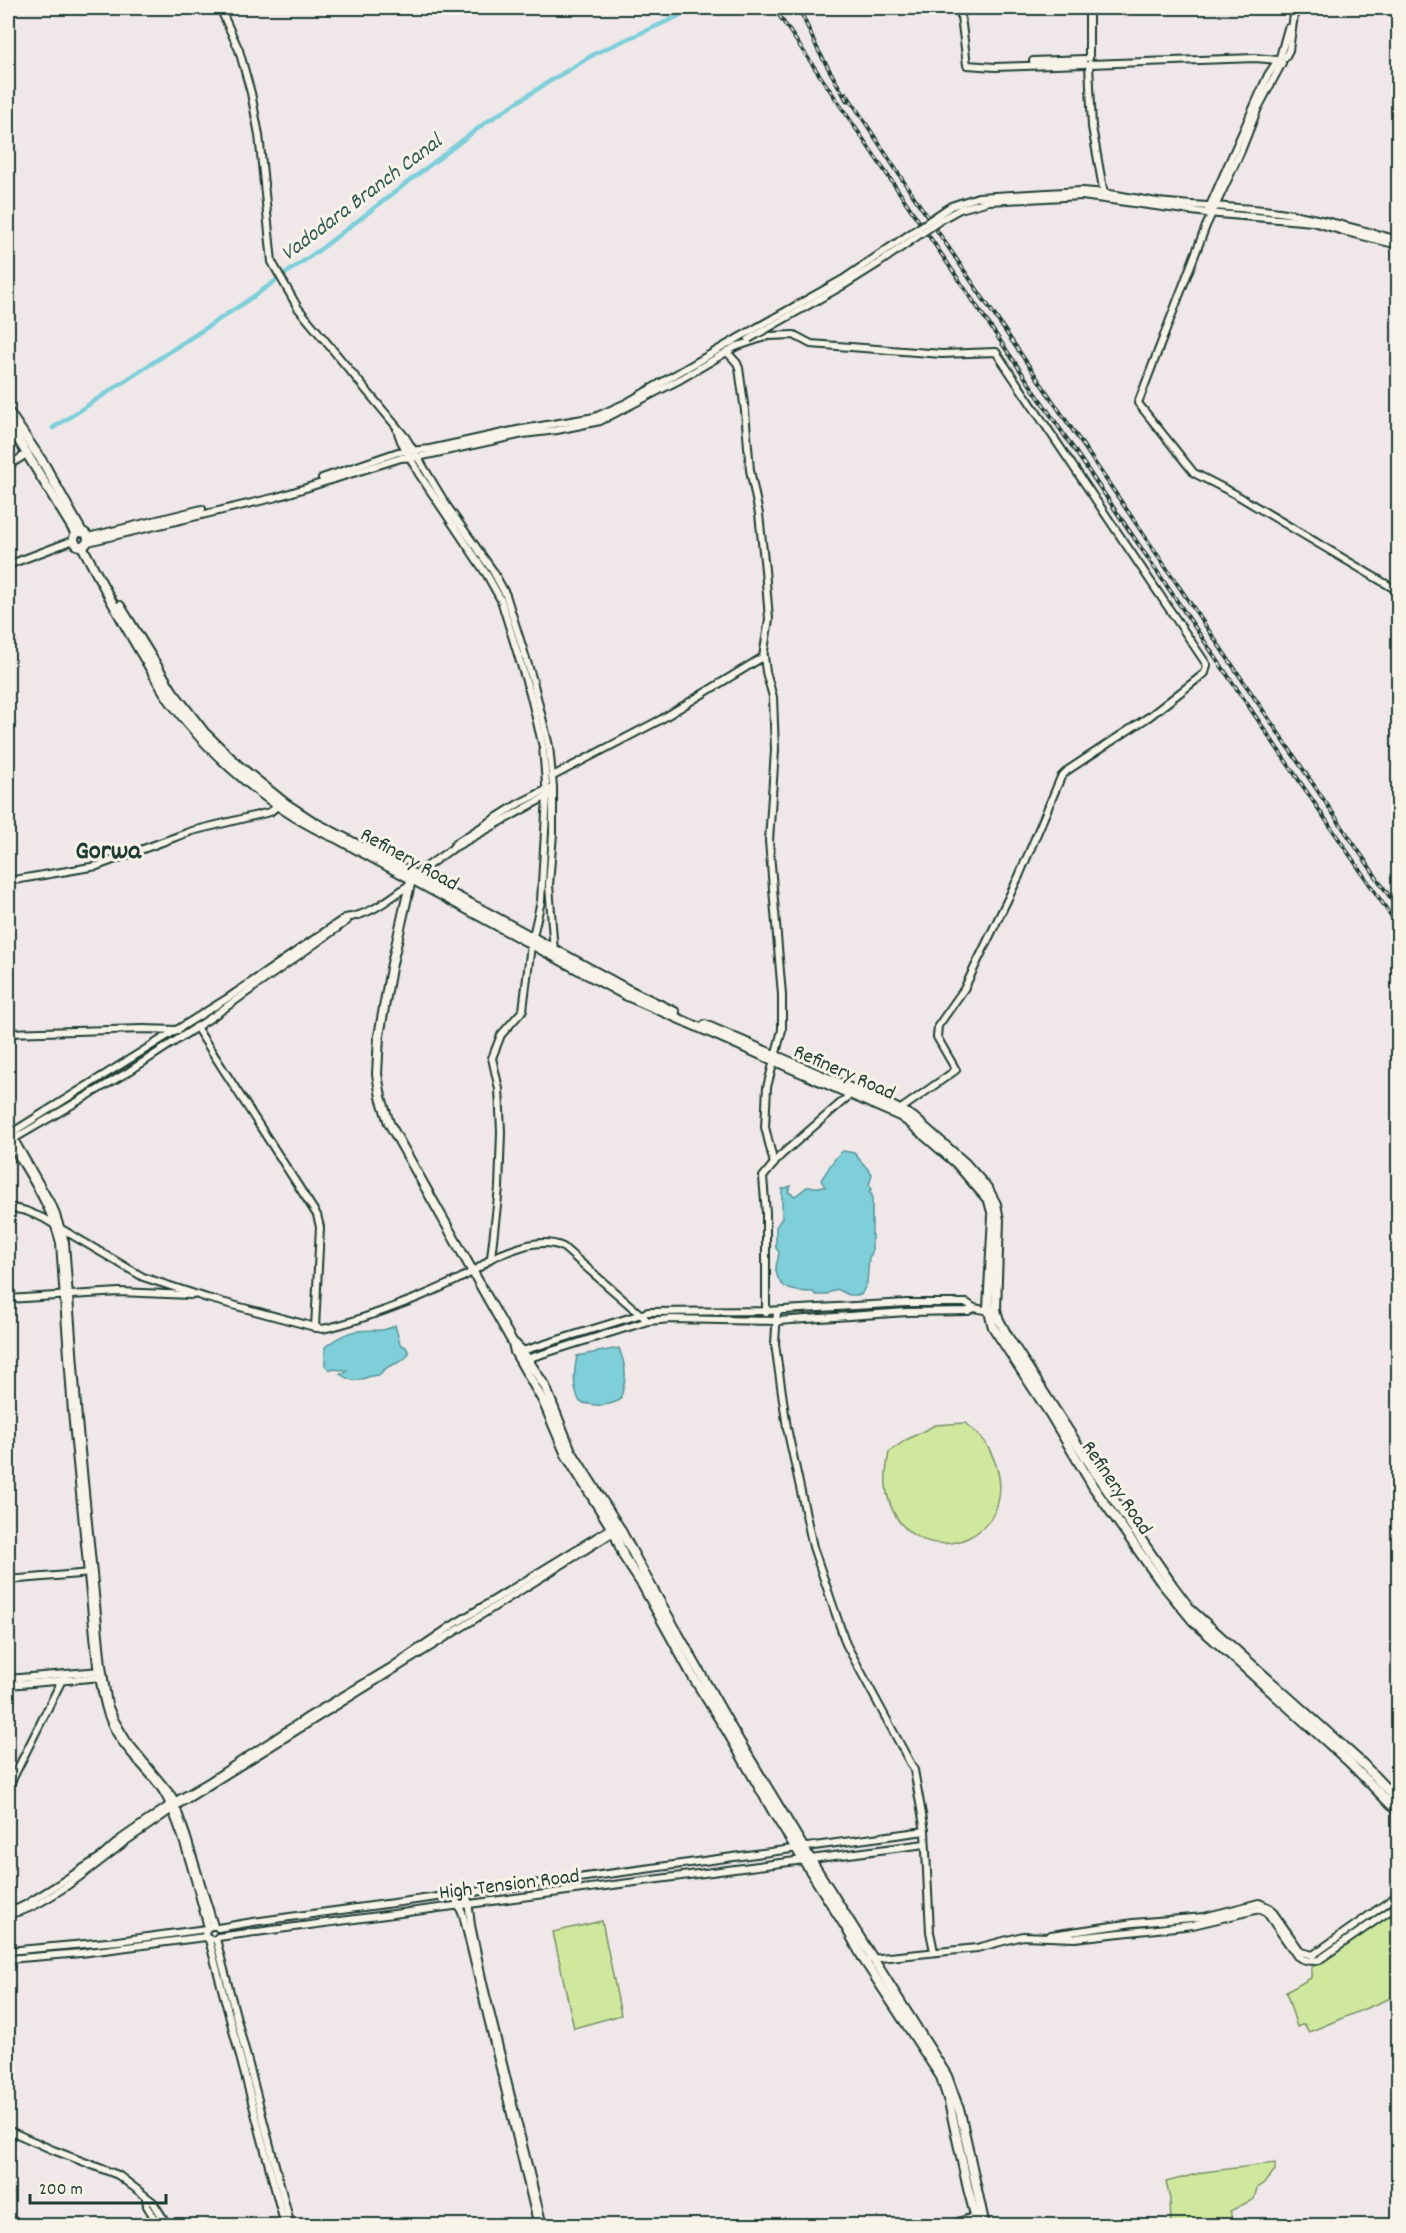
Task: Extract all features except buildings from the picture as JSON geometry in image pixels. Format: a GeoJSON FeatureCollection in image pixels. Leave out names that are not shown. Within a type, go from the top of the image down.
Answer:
{"type":"FeatureCollection","features":[{"type":"Feature","properties":{"kind":"main road","name":"Refinery Road"},"geometry":{"type":"LineString","coordinates":[[8,411],[12,425],[28,453],[82,539]]}},
{"type":"Feature","properties":{"kind":"main road","name":"Refinery Road"},"geometry":{"type":"LineString","coordinates":[[12,425],[44,464],[126,618],[178,699],[208,737],[281,803],[413,880],[554,954],[897,1112],[956,1163],[989,1202],[993,1216],[988,1310],[993,1327],[1050,1414],[1094,1488],[1178,1605],[1363,1764],[1398,1801]]}},
{"type":"Feature","properties":{"kind":"main road"},"geometry":{"type":"LineString","coordinates":[[413,880],[390,969],[379,1036],[377,1074],[389,1122],[521,1356],[566,1455],[612,1530],[624,1557],[643,1586],[693,1677],[800,1848]]}},
{"type":"Feature","properties":{"kind":"main road","name":"Refinery Road"},"geometry":{"type":"LineString","coordinates":[[776,1057],[851,1094],[913,1117],[965,1162],[982,1182],[994,1198],[999,1220],[997,1312],[1008,1337],[1101,1481],[1191,1610],[1398,1812]]}},
{"type":"Feature","properties":{"kind":"main road"},"geometry":{"type":"LineString","coordinates":[[521,1356],[545,1386],[571,1451],[620,1527],[807,1861],[941,2078],[949,2102],[968,2189],[986,2226]]}},
{"type":"Feature","properties":{"kind":"main road"},"geometry":{"type":"LineString","coordinates":[[978,2226],[979,2215]]}},
{"type":"Feature","properties":{"kind":"street"},"geometry":{"type":"LineString","coordinates":[[220,8],[239,50],[252,93],[259,135],[272,262],[298,309],[343,361],[416,454],[447,506],[493,571],[506,595],[543,747],[550,791],[553,833],[549,885],[554,954]]}},
{"type":"Feature","properties":{"kind":"street"},"geometry":{"type":"LineString","coordinates":[[961,8],[967,65],[995,67],[1280,59]]}},
{"type":"Feature","properties":{"kind":"street"},"geometry":{"type":"LineString","coordinates":[[1087,8],[1087,63],[1094,144],[1104,195]]}},
{"type":"Feature","properties":{"kind":"street"},"geometry":{"type":"LineString","coordinates":[[1293,8],[1280,59],[1210,210],[1138,403],[1194,473],[1235,494],[1398,591]]}},
{"type":"Feature","properties":{"kind":"street"},"geometry":{"type":"LineString","coordinates":[[82,539],[277,497],[401,458],[410,458],[416,454],[600,416],[673,377],[845,278],[916,229],[959,203],[978,197],[1081,193],[1104,195],[1313,222],[1398,244]]}},
{"type":"Feature","properties":{"kind":"street"},"geometry":{"type":"LineString","coordinates":[[8,565],[82,539],[271,494],[406,451],[416,454],[600,421],[681,380],[844,285],[960,209],[989,201],[1081,193]]}},
{"type":"Feature","properties":{"kind":"street"},"geometry":{"type":"LineString","coordinates":[[1210,210],[1293,214],[1398,240]]}},
{"type":"Feature","properties":{"kind":"street"},"geometry":{"type":"LineString","coordinates":[[735,347],[768,336],[792,335],[811,344],[942,354],[996,352],[1207,665],[1205,673],[1150,716],[1068,770],[1061,777],[1019,876],[964,989],[938,1026],[937,1037],[956,1070],[897,1112]]}},
{"type":"Feature","properties":{"kind":"street"},"geometry":{"type":"LineString","coordinates":[[727,352],[738,363],[745,411],[748,461],[759,514],[769,619],[764,656],[766,672],[774,697],[774,759],[769,828],[782,995],[782,1027],[767,1087],[765,1127],[774,1164]]}},
{"type":"Feature","properties":{"kind":"street"},"geometry":{"type":"LineString","coordinates":[[397,430],[410,458],[501,600],[537,696],[549,746],[553,776],[541,896],[523,1010],[501,1035],[492,1058],[499,1089],[501,1132],[499,1188],[491,1258]]}},
{"type":"Feature","properties":{"kind":"street"},"geometry":{"type":"LineString","coordinates":[[8,466],[28,453]]}},
{"type":"Feature","properties":{"kind":"street"},"geometry":{"type":"LineString","coordinates":[[553,776],[660,720],[761,660],[764,656]]}},
{"type":"Feature","properties":{"kind":"street"},"geometry":{"type":"LineString","coordinates":[[9,1137],[353,917],[372,911],[450,850],[550,791]]}},
{"type":"Feature","properties":{"kind":"street"},"geometry":{"type":"LineString","coordinates":[[8,881],[97,866],[192,831],[270,813],[281,803]]}},
{"type":"Feature","properties":{"kind":"street"},"geometry":{"type":"LineString","coordinates":[[9,1137],[128,1072],[193,1029],[298,953]]}},
{"type":"Feature","properties":{"kind":"street"},"geometry":{"type":"LineString","coordinates":[[193,1029],[317,1215],[320,1227],[315,1328]]}},
{"type":"Feature","properties":{"kind":"street"},"geometry":{"type":"LineString","coordinates":[[8,1034],[193,1029]]}},
{"type":"Feature","properties":{"kind":"street"},"geometry":{"type":"LineString","coordinates":[[76,1093],[80,1100]]}},
{"type":"Feature","properties":{"kind":"street"},"geometry":{"type":"LineString","coordinates":[[766,1320],[766,1213],[763,1177],[780,1156],[851,1094]]}},
{"type":"Feature","properties":{"kind":"street"},"geometry":{"type":"LineString","coordinates":[[9,1137],[54,1209],[65,1242],[72,1412],[92,1573],[104,1706],[111,1724],[126,1747],[172,1806],[212,1933],[291,2226]]}},
{"type":"Feature","properties":{"kind":"street"},"geometry":{"type":"LineString","coordinates":[[8,1207],[26,1211],[58,1226],[93,1249],[144,1277],[315,1328],[342,1326],[432,1290],[474,1270],[491,1258],[535,1244],[553,1242],[563,1247],[648,1321]]}},
{"type":"Feature","properties":{"kind":"street"},"geometry":{"type":"LineString","coordinates":[[8,1299],[132,1292],[200,1295]]}},
{"type":"Feature","properties":{"kind":"street"},"geometry":{"type":"LineString","coordinates":[[521,1356],[640,1314],[654,1312],[777,1311],[968,1303],[974,1308],[997,1312]]}},
{"type":"Feature","properties":{"kind":"street"},"geometry":{"type":"LineString","coordinates":[[521,1356],[648,1321],[777,1321],[907,1312],[968,1311],[974,1308]]}},
{"type":"Feature","properties":{"kind":"street"},"geometry":{"type":"LineString","coordinates":[[777,1311],[776,1344],[787,1428],[813,1547],[846,1644],[914,1770],[925,1831],[930,1932],[934,1951]]}},
{"type":"Feature","properties":{"kind":"street"},"geometry":{"type":"LineString","coordinates":[[8,1908],[17,1909],[54,1887],[102,1856],[122,1838],[172,1806],[612,1530]]}},
{"type":"Feature","properties":{"kind":"street"},"geometry":{"type":"LineString","coordinates":[[8,1580],[92,1573]]}},
{"type":"Feature","properties":{"kind":"street"},"geometry":{"type":"LineString","coordinates":[[8,1679],[101,1674]]}},
{"type":"Feature","properties":{"kind":"street"},"geometry":{"type":"LineString","coordinates":[[8,1685],[64,1677]]}},
{"type":"Feature","properties":{"kind":"street"},"geometry":{"type":"LineString","coordinates":[[8,1788],[64,1677]]}},
{"type":"Feature","properties":{"kind":"street"},"geometry":{"type":"LineString","coordinates":[[8,1913],[19,1914],[57,1892],[105,1860],[172,1806]]}},
{"type":"Feature","properties":{"kind":"street","name":"High Tension Road"},"geometry":{"type":"LineString","coordinates":[[212,1933],[253,1922],[925,1831]]}},
{"type":"Feature","properties":{"kind":"street","name":"High Tension Road"},"geometry":{"type":"LineString","coordinates":[[212,1933],[460,1906],[925,1844]]}},
{"type":"Feature","properties":{"kind":"street"},"geometry":{"type":"LineString","coordinates":[[467,1893],[483,1983],[543,2226]]}},
{"type":"Feature","properties":{"kind":"street"},"geometry":{"type":"LineString","coordinates":[[454,1895],[460,1906],[538,2226]]}},
{"type":"Feature","properties":{"kind":"street"},"geometry":{"type":"LineString","coordinates":[[868,1959],[977,1948],[1023,1936],[1047,1936],[1133,1923],[1204,1917],[1259,1903],[1270,1908],[1301,1952],[1312,1955],[1398,1895]]}},
{"type":"Feature","properties":{"kind":"street"},"geometry":{"type":"LineString","coordinates":[[1047,1936],[1061,1939],[1075,1938],[1193,1925],[1260,1909],[1267,1913],[1297,1956],[1314,1961],[1319,1960],[1398,1905]]}},
{"type":"Feature","properties":{"kind":"street"},"geometry":{"type":"LineString","coordinates":[[8,1952],[212,1933]]}},
{"type":"Feature","properties":{"kind":"street"},"geometry":{"type":"LineString","coordinates":[[8,1959],[47,1956],[212,1933]]}},
{"type":"Feature","properties":{"kind":"street"},"geometry":{"type":"LineString","coordinates":[[212,1933],[285,2226]]}},
{"type":"Feature","properties":{"kind":"street"},"geometry":{"type":"LineString","coordinates":[[46,1948],[47,1956]]}},
{"type":"Feature","properties":{"kind":"street"},"geometry":{"type":"LineString","coordinates":[[8,2130],[118,2175],[146,2196],[168,2226]]}},
{"type":"Feature","properties":{"kind":"street"},"geometry":{"type":"LineString","coordinates":[[146,2196],[147,2206],[159,2226]]}},
{"type":"Feature","properties":{"kind":"street"},"geometry":{"type":"LineString","coordinates":[[946,2226],[979,2215]]}},
{"type":"Feature","properties":{"kind":"green space"},"geometry":{"type":"Polygon","coordinates":[[[965,1423],[985,1442],[999,1476],[998,1504],[985,1525],[966,1539],[943,1543],[919,1538],[900,1522],[887,1493],[889,1452],[935,1425],[965,1423]]]}},
{"type":"Feature","properties":{"kind":"green space"},"geometry":{"type":"Polygon","coordinates":[[[1398,1910],[1398,1995],[1309,2032],[1304,2024],[1297,2027],[1286,1992],[1311,1978],[1311,1968],[1398,1910]]]}},
{"type":"Feature","properties":{"kind":"green space"},"geometry":{"type":"Polygon","coordinates":[[[602,1921],[621,2015],[574,2028],[553,1932],[602,1921]]]}},
{"type":"Feature","properties":{"kind":"green space"},"geometry":{"type":"Polygon","coordinates":[[[1275,2163],[1275,2170],[1257,2188],[1254,2199],[1230,2211],[1236,2225],[1171,2225],[1170,2199],[1166,2182],[1204,2172],[1275,2163]]]}},
{"type":"Feature","properties":{"kind":"water"},"geometry":{"type":"Polygon","coordinates":[[[843,1151],[854,1153],[872,1174],[869,1185],[872,1189],[869,1192],[872,1195],[872,1254],[869,1257],[867,1283],[861,1295],[849,1295],[837,1289],[825,1295],[816,1295],[813,1292],[789,1289],[781,1283],[776,1271],[779,1252],[776,1248],[776,1227],[782,1218],[782,1189],[791,1186],[788,1192],[795,1196],[807,1187],[825,1187],[821,1180],[833,1161],[843,1151]]]}},
{"type":"Feature","properties":{"kind":"water"},"geometry":{"type":"Polygon","coordinates":[[[395,1325],[400,1344],[406,1347],[409,1353],[403,1360],[387,1368],[380,1375],[352,1380],[340,1374],[347,1370],[329,1369],[325,1365],[325,1347],[336,1339],[354,1332],[382,1330],[395,1325]]]}},
{"type":"Feature","properties":{"kind":"water"},"geometry":{"type":"Polygon","coordinates":[[[619,1348],[625,1374],[620,1400],[600,1405],[580,1402],[574,1380],[577,1356],[619,1348]]]}},
{"type":"Feature","properties":{"kind":"waterway","name":"Vadodara Branch Canal"},"geometry":{"type":"LineString","coordinates":[[53,428],[244,303],[322,248],[485,123],[596,53],[697,8]]}},
{"type":"Feature","properties":{"kind":"railway"},"geometry":{"type":"LineString","coordinates":[[774,8],[1398,926]]}},
{"type":"Feature","properties":{"kind":"railway"},"geometry":{"type":"LineString","coordinates":[[799,8],[818,50],[847,101]]}},
{"type":"Feature","properties":{"kind":"railway"},"geometry":{"type":"LineString","coordinates":[[846,93],[904,182],[1398,909]]}},
{"type":"Feature","properties":{"kind":"district","name":"Gorwa"},"geometry":{"type":"Point","coordinates":[108,849]}}]}
